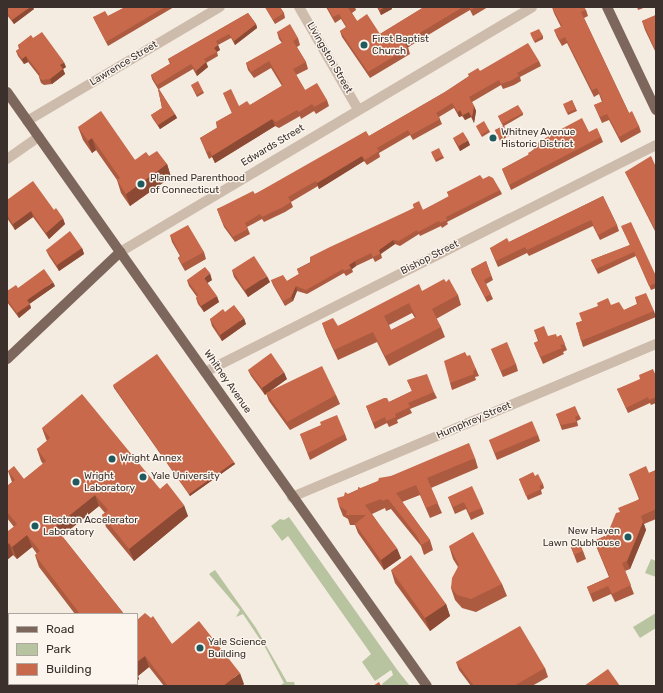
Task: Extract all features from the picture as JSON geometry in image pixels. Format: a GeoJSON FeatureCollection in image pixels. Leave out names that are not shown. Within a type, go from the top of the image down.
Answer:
{"type":"FeatureCollection","features":[{"type":"Feature","properties":{"kind":"main road"},"geometry":{"type":"LineString","coordinates":[[607,7],[656,110]]}},
{"type":"Feature","properties":{"kind":"main road","name":"Whitney Avenue"},"geometry":{"type":"LineString","coordinates":[[7,92],[427,686]]}},
{"type":"Feature","properties":{"kind":"main road","name":"Edwards Street"},"geometry":{"type":"LineString","coordinates":[[7,359],[120,252]]}},
{"type":"Feature","properties":{"kind":"street","name":"Lawrence Street"},"geometry":{"type":"LineString","coordinates":[[27,121],[220,7]]}},
{"type":"Feature","properties":{"kind":"street","name":"Livingston Street"},"geometry":{"type":"LineString","coordinates":[[299,7],[358,109]]}},
{"type":"Feature","properties":{"kind":"street","name":"Edwards Street"},"geometry":{"type":"LineString","coordinates":[[120,252],[358,109],[532,7]]}},
{"type":"Feature","properties":{"kind":"street"},"geometry":{"type":"LineString","coordinates":[[7,159],[39,137]]}},
{"type":"Feature","properties":{"kind":"street","name":"Bishop Street"},"geometry":{"type":"LineString","coordinates":[[205,372],[656,144]]}},
{"type":"Feature","properties":{"kind":"street","name":"Humphrey Street"},"geometry":{"type":"LineString","coordinates":[[292,497],[656,344]]}},
{"type":"Feature","properties":{"kind":"green space"},"geometry":{"type":"Polygon","coordinates":[[[289,517],[410,686],[383,686],[382,684],[393,675],[391,670],[375,681],[362,662],[371,654],[288,536],[282,541],[271,526],[280,519],[284,520],[289,517]]]}},
{"type":"Feature","properties":{"kind":"green space"},"geometry":{"type":"Polygon","coordinates":[[[651,559],[656,561],[656,577],[645,573],[651,559]]]}},
{"type":"Feature","properties":{"kind":"green space"},"geometry":{"type":"Polygon","coordinates":[[[215,570],[256,628],[287,682],[294,682],[295,686],[279,686],[284,683],[265,647],[243,614],[236,617],[240,610],[209,574],[215,570]]]}},
{"type":"Feature","properties":{"kind":"green space"},"geometry":{"type":"Polygon","coordinates":[[[656,613],[656,628],[640,638],[633,627],[656,613]]]}},
{"type":"Feature","properties":{"kind":"building"},"geometry":{"type":"Polygon","coordinates":[[[7,7],[30,7],[12,20],[7,13],[7,7]]]}},
{"type":"Feature","properties":{"kind":"building"},"geometry":{"type":"Polygon","coordinates":[[[125,7],[165,7],[106,42],[93,17],[105,11],[108,16],[125,7]]]}},
{"type":"Feature","properties":{"kind":"building"},"geometry":{"type":"Polygon","coordinates":[[[265,7],[280,7],[284,13],[273,20],[265,7]]]}},
{"type":"Feature","properties":{"kind":"building"},"geometry":{"type":"Polygon","coordinates":[[[327,7],[350,7],[348,8],[357,21],[367,14],[380,34],[424,7],[463,7],[408,40],[405,43],[408,48],[368,72],[340,31],[347,27],[339,14],[333,17],[327,7]]]}},
{"type":"Feature","properties":{"kind":"building"},"geometry":{"type":"Polygon","coordinates":[[[378,7],[385,7],[380,10],[378,7]]]}},
{"type":"Feature","properties":{"kind":"building"},"geometry":{"type":"Polygon","coordinates":[[[469,7],[476,7],[471,10],[469,7]]]}},
{"type":"Feature","properties":{"kind":"building"},"geometry":{"type":"Polygon","coordinates":[[[552,7],[584,7],[586,10],[581,12],[629,113],[632,111],[639,126],[619,137],[607,114],[600,117],[594,105],[603,101],[597,88],[592,90],[565,37],[560,40],[554,30],[562,26],[552,7]]]}},
{"type":"Feature","properties":{"kind":"building"},"geometry":{"type":"Polygon","coordinates":[[[248,13],[256,24],[234,41],[229,34],[216,41],[218,45],[214,48],[217,52],[204,59],[206,62],[196,71],[191,64],[157,85],[151,75],[171,63],[168,59],[248,13]]]}},
{"type":"Feature","properties":{"kind":"building"},"geometry":{"type":"Polygon","coordinates":[[[656,15],[656,51],[642,21],[656,15]]]}},
{"type":"Feature","properties":{"kind":"building"},"geometry":{"type":"Polygon","coordinates":[[[290,24],[298,38],[293,41],[306,62],[293,69],[305,90],[317,83],[327,100],[314,107],[312,104],[299,112],[297,110],[276,122],[272,119],[212,156],[210,151],[207,152],[200,138],[218,127],[216,122],[232,113],[223,93],[231,89],[239,106],[247,101],[250,105],[283,85],[269,61],[251,72],[246,63],[283,42],[277,32],[290,24]]]}},
{"type":"Feature","properties":{"kind":"building"},"geometry":{"type":"Polygon","coordinates":[[[539,29],[543,36],[534,41],[530,33],[539,29]]]}},
{"type":"Feature","properties":{"kind":"building"},"geometry":{"type":"Polygon","coordinates":[[[42,32],[64,62],[60,65],[63,69],[50,79],[42,80],[39,77],[40,74],[26,56],[22,59],[16,51],[20,48],[18,45],[31,35],[33,38],[42,32]]]}},
{"type":"Feature","properties":{"kind":"building"},"geometry":{"type":"Polygon","coordinates":[[[528,43],[539,61],[517,73],[519,76],[512,80],[501,84],[499,80],[469,97],[474,106],[472,117],[469,112],[463,115],[460,110],[458,112],[452,103],[436,113],[440,119],[411,135],[408,130],[377,148],[379,151],[365,160],[362,156],[317,183],[316,181],[288,197],[291,202],[283,207],[262,217],[260,214],[245,223],[248,229],[233,237],[222,222],[217,209],[253,191],[255,194],[366,131],[369,136],[445,92],[470,76],[468,74],[478,68],[480,71],[528,43]]]}},
{"type":"Feature","properties":{"kind":"building"},"geometry":{"type":"Polygon","coordinates":[[[198,81],[203,91],[197,95],[191,85],[198,81]]]}},
{"type":"Feature","properties":{"kind":"building"},"geometry":{"type":"Polygon","coordinates":[[[158,88],[175,114],[158,125],[151,115],[162,108],[158,88]]]}},
{"type":"Feature","properties":{"kind":"building"},"geometry":{"type":"Polygon","coordinates":[[[572,100],[576,109],[567,113],[563,104],[572,100]]]}},
{"type":"Feature","properties":{"kind":"building"},"geometry":{"type":"Polygon","coordinates":[[[518,105],[523,113],[502,124],[498,116],[518,105]]]}},
{"type":"Feature","properties":{"kind":"building"},"geometry":{"type":"Polygon","coordinates":[[[101,111],[135,160],[146,152],[149,156],[157,151],[167,164],[126,194],[117,180],[120,178],[92,138],[88,141],[78,127],[101,111]]]}},
{"type":"Feature","properties":{"kind":"building"},"geometry":{"type":"Polygon","coordinates":[[[582,118],[589,132],[597,128],[601,137],[509,185],[502,169],[529,155],[528,153],[535,149],[533,146],[582,118]]]}},
{"type":"Feature","properties":{"kind":"building"},"geometry":{"type":"Polygon","coordinates":[[[484,121],[489,130],[481,135],[476,126],[484,121]]]}},
{"type":"Feature","properties":{"kind":"building"},"geometry":{"type":"Polygon","coordinates":[[[504,126],[508,134],[499,139],[495,130],[504,126]]]}},
{"type":"Feature","properties":{"kind":"building"},"geometry":{"type":"Polygon","coordinates":[[[463,132],[468,140],[459,146],[453,138],[463,132]]]}},
{"type":"Feature","properties":{"kind":"building"},"geometry":{"type":"Polygon","coordinates":[[[439,148],[443,156],[435,160],[431,152],[439,148]]]}},
{"type":"Feature","properties":{"kind":"building"},"geometry":{"type":"Polygon","coordinates":[[[651,156],[656,167],[656,231],[625,172],[651,156]]]}},
{"type":"Feature","properties":{"kind":"building"},"geometry":{"type":"Polygon","coordinates":[[[480,175],[483,179],[489,176],[493,178],[500,190],[446,217],[447,220],[440,223],[439,221],[418,232],[417,230],[399,241],[393,240],[379,250],[380,254],[373,257],[371,253],[349,265],[351,268],[344,271],[343,269],[306,290],[296,286],[291,297],[283,301],[271,280],[283,275],[287,281],[299,274],[297,269],[310,263],[310,257],[414,208],[413,204],[419,201],[423,210],[449,196],[447,192],[480,175]]]}},
{"type":"Feature","properties":{"kind":"building"},"geometry":{"type":"Polygon","coordinates":[[[33,181],[54,210],[56,208],[63,218],[46,233],[31,211],[13,224],[7,215],[7,200],[33,181]]]}},
{"type":"Feature","properties":{"kind":"building"},"geometry":{"type":"Polygon","coordinates":[[[603,196],[617,225],[598,235],[591,220],[527,250],[525,247],[496,261],[490,248],[507,238],[509,242],[603,196]]]}},
{"type":"Feature","properties":{"kind":"building"},"geometry":{"type":"Polygon","coordinates":[[[631,222],[656,276],[656,283],[649,286],[634,252],[596,269],[591,260],[630,245],[621,226],[631,222]]]}},
{"type":"Feature","properties":{"kind":"building"},"geometry":{"type":"Polygon","coordinates":[[[188,225],[204,252],[182,264],[178,258],[181,256],[170,235],[188,225]]]}},
{"type":"Feature","properties":{"kind":"building"},"geometry":{"type":"Polygon","coordinates":[[[70,231],[82,248],[57,265],[46,250],[70,231]]]}},
{"type":"Feature","properties":{"kind":"building"},"geometry":{"type":"Polygon","coordinates":[[[254,256],[267,276],[245,290],[232,270],[254,256]]]}},
{"type":"Feature","properties":{"kind":"building"},"geometry":{"type":"Polygon","coordinates":[[[486,261],[491,276],[484,280],[491,294],[485,297],[471,269],[486,261]]]}},
{"type":"Feature","properties":{"kind":"building"},"geometry":{"type":"Polygon","coordinates":[[[205,267],[210,273],[204,278],[217,296],[201,306],[196,298],[198,295],[187,280],[205,267]]]}},
{"type":"Feature","properties":{"kind":"building"},"geometry":{"type":"Polygon","coordinates":[[[44,269],[53,282],[27,300],[30,304],[17,313],[7,299],[7,291],[16,285],[18,288],[44,269]]]}},
{"type":"Feature","properties":{"kind":"building"},"geometry":{"type":"Polygon","coordinates":[[[444,279],[446,282],[449,279],[458,295],[432,309],[441,327],[385,356],[373,332],[334,350],[322,323],[333,318],[338,326],[419,284],[422,291],[444,279]],[[409,303],[384,316],[391,330],[416,317],[409,303]]]}},
{"type":"Feature","properties":{"kind":"building"},"geometry":{"type":"Polygon","coordinates":[[[646,293],[654,311],[581,341],[576,323],[582,321],[579,313],[598,306],[597,303],[608,298],[611,305],[619,302],[624,310],[638,304],[635,297],[646,293]]]}},
{"type":"Feature","properties":{"kind":"building"},"geometry":{"type":"Polygon","coordinates":[[[234,305],[244,318],[220,335],[210,319],[223,309],[225,312],[234,305]]]}},
{"type":"Feature","properties":{"kind":"building"},"geometry":{"type":"Polygon","coordinates":[[[544,326],[548,336],[556,334],[557,337],[561,335],[565,344],[560,345],[562,348],[540,357],[534,343],[539,341],[534,330],[544,326]]]}},
{"type":"Feature","properties":{"kind":"building"},"geometry":{"type":"Polygon","coordinates":[[[507,342],[516,364],[501,371],[491,349],[507,342]]]}},
{"type":"Feature","properties":{"kind":"building"},"geometry":{"type":"Polygon","coordinates":[[[465,352],[467,356],[470,355],[476,369],[473,371],[474,374],[450,383],[444,361],[465,352]]]}},
{"type":"Feature","properties":{"kind":"building"},"geometry":{"type":"Polygon","coordinates":[[[271,353],[284,372],[262,388],[248,370],[271,353]]]}},
{"type":"Feature","properties":{"kind":"building"},"geometry":{"type":"Polygon","coordinates":[[[157,354],[234,462],[189,494],[113,385],[157,354]]]}},
{"type":"Feature","properties":{"kind":"building"},"geometry":{"type":"Polygon","coordinates":[[[322,366],[336,395],[287,422],[266,393],[322,366]]]}},
{"type":"Feature","properties":{"kind":"building"},"geometry":{"type":"Polygon","coordinates":[[[653,369],[656,376],[656,397],[649,400],[648,397],[626,408],[617,389],[640,379],[639,375],[653,369]]]}},
{"type":"Feature","properties":{"kind":"building"},"geometry":{"type":"Polygon","coordinates":[[[427,374],[434,392],[408,403],[410,407],[395,414],[396,417],[386,421],[385,417],[373,423],[366,406],[384,398],[387,398],[389,402],[412,391],[407,380],[427,374]]]}},
{"type":"Feature","properties":{"kind":"building"},"geometry":{"type":"Polygon","coordinates":[[[82,394],[160,489],[167,483],[184,505],[129,549],[102,515],[108,510],[95,495],[55,527],[123,613],[79,613],[35,555],[40,551],[27,535],[12,547],[9,543],[7,545],[7,532],[17,524],[7,512],[7,486],[15,480],[8,471],[14,466],[24,479],[46,461],[37,449],[50,438],[42,428],[82,394]]]}},
{"type":"Feature","properties":{"kind":"building"},"geometry":{"type":"Polygon","coordinates":[[[575,406],[579,415],[575,417],[577,422],[561,425],[556,414],[575,406]]]}},
{"type":"Feature","properties":{"kind":"building"},"geometry":{"type":"Polygon","coordinates":[[[337,415],[345,434],[308,453],[300,434],[321,425],[320,422],[337,415]]]}},
{"type":"Feature","properties":{"kind":"building"},"geometry":{"type":"Polygon","coordinates":[[[532,421],[538,435],[495,453],[489,440],[532,421]]]}},
{"type":"Feature","properties":{"kind":"building"},"geometry":{"type":"Polygon","coordinates":[[[469,443],[475,458],[427,478],[438,503],[426,508],[416,485],[396,493],[430,540],[421,545],[417,536],[388,499],[382,501],[381,499],[365,505],[397,548],[381,560],[355,524],[366,515],[346,515],[347,511],[339,506],[337,498],[344,496],[345,492],[348,494],[358,490],[358,487],[361,488],[378,481],[379,478],[391,476],[469,443]]]}},
{"type":"Feature","properties":{"kind":"building","name":"New Haven Lawn Clubhouse"},"geometry":{"type":"Polygon","coordinates":[[[646,466],[649,473],[656,470],[656,509],[641,516],[643,522],[627,561],[622,563],[631,585],[612,594],[608,586],[590,594],[587,587],[610,577],[594,541],[607,535],[616,513],[620,512],[618,508],[640,499],[629,474],[646,466]]]}},
{"type":"Feature","properties":{"kind":"building"},"geometry":{"type":"Polygon","coordinates":[[[533,472],[535,476],[538,474],[543,484],[539,486],[541,489],[526,496],[519,479],[533,472]]]}},
{"type":"Feature","properties":{"kind":"building"},"geometry":{"type":"Polygon","coordinates":[[[472,486],[482,508],[469,513],[464,502],[453,507],[448,497],[472,486]]]}},
{"type":"Feature","properties":{"kind":"building"},"geometry":{"type":"Polygon","coordinates":[[[473,532],[502,584],[471,599],[457,595],[451,588],[452,578],[459,565],[449,546],[473,532]]]}},
{"type":"Feature","properties":{"kind":"building"},"geometry":{"type":"Polygon","coordinates":[[[580,543],[583,551],[574,555],[571,547],[580,543]]]}},
{"type":"Feature","properties":{"kind":"building"},"geometry":{"type":"Polygon","coordinates":[[[411,555],[446,604],[425,618],[391,570],[411,555]]]}},
{"type":"Feature","properties":{"kind":"building"},"geometry":{"type":"Polygon","coordinates":[[[145,613],[151,618],[153,616],[172,644],[199,621],[240,673],[223,686],[168,686],[145,656],[138,661],[138,619],[145,613]]]}},
{"type":"Feature","properties":{"kind":"building"},"geometry":{"type":"Polygon","coordinates":[[[520,626],[545,668],[514,686],[474,686],[456,662],[520,626]]]}},
{"type":"Feature","properties":{"kind":"building"},"geometry":{"type":"Polygon","coordinates":[[[7,651],[8,685],[28,686],[7,686],[7,651]]]}},
{"type":"Feature","properties":{"kind":"building"},"geometry":{"type":"Polygon","coordinates":[[[608,669],[620,686],[584,686],[608,669]]]}},
{"type":"Feature","properties":{"kind":"building"},"geometry":{"type":"Polygon","coordinates":[[[379,682],[381,686],[373,686],[379,682]]]}},
{"type":"Feature","properties":{"kind":"building"},"geometry":{"type":"Polygon","coordinates":[[[56,685],[112,685],[111,686],[55,686],[56,685]]]}},
{"type":"Feature","properties":{"kind":"place","name":"First Baptist Church"},"geometry":{"type":"Point","coordinates":[364,45]}},
{"type":"Feature","properties":{"kind":"place","name":"Whitney Avenue Historic District"},"geometry":{"type":"Point","coordinates":[493,138]}},
{"type":"Feature","properties":{"kind":"place","name":"Planned Parenthood of Connecticut"},"geometry":{"type":"Point","coordinates":[141,184]}},
{"type":"Feature","properties":{"kind":"place","name":"Wright Annex"},"geometry":{"type":"Point","coordinates":[112,459]}},
{"type":"Feature","properties":{"kind":"place","name":"Yale University"},"geometry":{"type":"Point","coordinates":[143,477]}},
{"type":"Feature","properties":{"kind":"place","name":"Wright Laboratory"},"geometry":{"type":"Point","coordinates":[76,482]}},
{"type":"Feature","properties":{"kind":"place","name":"Electron Accelerator Laboratory"},"geometry":{"type":"Point","coordinates":[35,526]}},
{"type":"Feature","properties":{"kind":"place","name":"New Haven Lawn Clubhouse"},"geometry":{"type":"Point","coordinates":[628,537]}},
{"type":"Feature","properties":{"kind":"place","name":"Yale Science Building"},"geometry":{"type":"Point","coordinates":[200,648]}}]}
